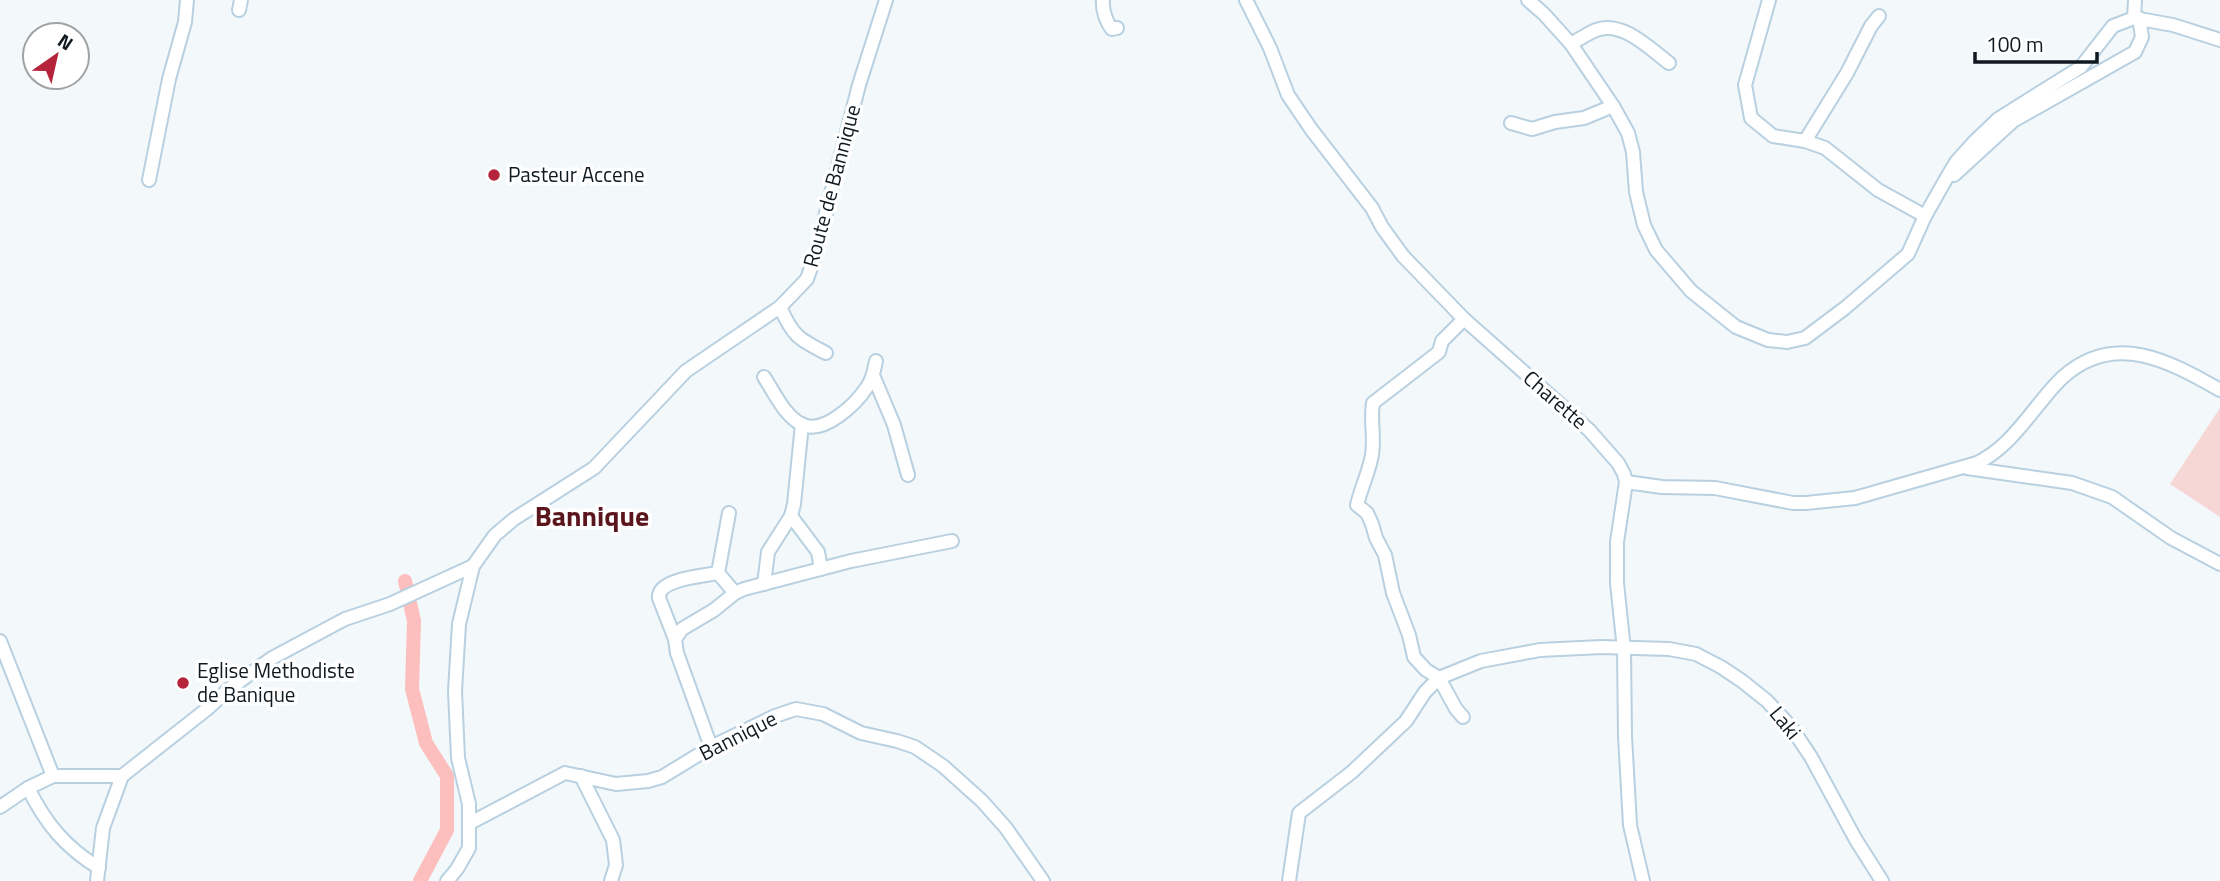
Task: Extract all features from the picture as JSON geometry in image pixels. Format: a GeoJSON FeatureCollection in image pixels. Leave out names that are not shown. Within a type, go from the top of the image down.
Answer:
{"type":"FeatureCollection","features":[{"type":"Feature","properties":{"kind":"street"},"geometry":{"type":"LineString","coordinates":[[149,180],[169,79],[185,22],[187,0]]}},
{"type":"Feature","properties":{"kind":"street","name":"Route de Bannique"},"geometry":{"type":"LineString","coordinates":[[447,881],[468,848],[470,823],[469,804],[458,758],[455,691],[459,624],[472,566],[495,535],[514,519],[594,468],[686,371],[780,307],[807,279],[859,85],[886,0]]}},
{"type":"Feature","properties":{"kind":"street"},"geometry":{"type":"LineString","coordinates":[[1102,0],[1110,26],[1112,29],[1117,28]]}},
{"type":"Feature","properties":{"kind":"street","name":"Charette"},"geometry":{"type":"LineString","coordinates":[[1246,0],[1270,48],[1288,95],[1372,208],[1403,256],[1464,319],[1597,438],[1618,463],[1626,482]]}},
{"type":"Feature","properties":{"kind":"street"},"geometry":{"type":"LineString","coordinates":[[1528,0],[1571,44],[1628,133],[1633,152],[1636,192],[1644,225],[1656,250],[1691,291],[1736,327],[1768,340],[1787,342],[1805,338],[1845,309],[1908,254],[1925,216],[1956,162],[1998,119],[2081,67],[2113,26],[2136,18],[2173,24],[2220,40]]}},
{"type":"Feature","properties":{"kind":"street"},"geometry":{"type":"LineString","coordinates":[[1769,0],[1745,85],[1751,118],[1773,136],[1805,141],[1825,148],[1878,190],[1925,216]]}},
{"type":"Feature","properties":{"kind":"street"},"geometry":{"type":"LineString","coordinates":[[1882,275],[1893,276],[1912,257],[1953,176],[2013,121],[2135,52],[2142,37],[2136,18],[2135,0]]}},
{"type":"Feature","properties":{"kind":"street"},"geometry":{"type":"LineString","coordinates":[[1805,141],[1879,16]]}},
{"type":"Feature","properties":{"kind":"street"},"geometry":{"type":"LineString","coordinates":[[1571,44],[1597,30],[1611,27],[1628,33],[1669,63]]}},
{"type":"Feature","properties":{"kind":"street"},"geometry":{"type":"LineString","coordinates":[[1511,123],[1532,129],[1584,118],[1613,106]]}},
{"type":"Feature","properties":{"kind":"street"},"geometry":{"type":"LineString","coordinates":[[780,307],[790,330],[799,339],[823,352]]}},
{"type":"Feature","properties":{"kind":"street"},"geometry":{"type":"LineString","coordinates":[[1463,717],[1439,678],[1426,670],[1414,657],[1409,635],[1393,593],[1385,555],[1367,513],[1357,505],[1372,453],[1375,429],[1371,414],[1373,403],[1439,352],[1442,341],[1464,319]]}},
{"type":"Feature","properties":{"kind":"street"},"geometry":{"type":"LineString","coordinates":[[1643,881],[1630,825],[1625,736],[1625,650],[1617,583],[1616,542],[1626,482],[1662,487],[1715,488],[1793,503],[1855,498],[1990,457],[2012,438],[2066,375],[2091,358],[2114,352],[2138,354],[2166,363],[2220,390]]}},
{"type":"Feature","properties":{"kind":"street"},"geometry":{"type":"LineString","coordinates":[[764,377],[789,414],[802,424],[812,427],[838,416],[867,388],[877,361]]}},
{"type":"Feature","properties":{"kind":"street"},"geometry":{"type":"LineString","coordinates":[[873,375],[894,425],[908,475]]}},
{"type":"Feature","properties":{"kind":"street"},"geometry":{"type":"LineString","coordinates":[[764,584],[768,552],[790,516],[794,504],[802,424]]}},
{"type":"Feature","properties":{"kind":"street"},"geometry":{"type":"LineString","coordinates":[[1964,467],[2087,487],[2112,497],[2171,538],[2220,564]]}},
{"type":"Feature","properties":{"kind":"street"},"geometry":{"type":"LineString","coordinates":[[718,573],[729,513]]}},
{"type":"Feature","properties":{"kind":"street"},"geometry":{"type":"LineString","coordinates":[[790,516],[818,552],[821,569]]}},
{"type":"Feature","properties":{"kind":"street"},"geometry":{"type":"LineString","coordinates":[[675,639],[682,629],[714,610],[735,593],[863,558],[952,541]]}},
{"type":"Feature","properties":{"kind":"street"},"geometry":{"type":"LineString","coordinates":[[98,875],[103,828],[122,776],[229,689],[272,658],[345,619],[390,604],[472,566]]}},
{"type":"Feature","properties":{"kind":"street"},"geometry":{"type":"LineString","coordinates":[[718,573],[735,593]]}},
{"type":"Feature","properties":{"kind":"street"},"geometry":{"type":"LineString","coordinates":[[711,747],[658,593],[668,584],[718,573]]}},
{"type":"Feature","properties":{"kind":"street"},"geometry":{"type":"LineString","coordinates":[[0,641],[53,776]]}},
{"type":"Feature","properties":{"kind":"street","name":"Laki"},"geometry":{"type":"LineString","coordinates":[[1439,678],[1481,661],[1540,650],[1669,649],[1696,654],[1732,674],[1767,701],[1791,727],[1882,881]]}},
{"type":"Feature","properties":{"kind":"street"},"geometry":{"type":"LineString","coordinates":[[1289,881],[1299,813],[1352,772],[1406,721],[1425,692],[1439,678]]}},
{"type":"Feature","properties":{"kind":"street","name":"Bannique"},"geometry":{"type":"LineString","coordinates":[[470,823],[565,773],[616,784],[662,777],[711,747],[775,716],[796,709],[823,714],[861,733],[915,747],[943,766],[982,801],[1006,828],[1043,881]]}},
{"type":"Feature","properties":{"kind":"street"},"geometry":{"type":"LineString","coordinates":[[0,807],[27,788],[53,776],[122,776]]}},
{"type":"Feature","properties":{"kind":"street"},"geometry":{"type":"LineString","coordinates":[[581,776],[613,840],[616,864],[611,881]]}},
{"type":"Feature","properties":{"kind":"street"},"geometry":{"type":"LineString","coordinates":[[27,788],[58,836],[98,875]]}},
{"type":"Feature","properties":{"kind":"shaded area"},"geometry":{"type":"Polygon","coordinates":[[[2220,408],[2220,517],[2170,484],[2220,408]]]}},
{"type":"Feature","properties":{"kind":"waterway"},"geometry":{"type":"LineString","coordinates":[[405,581],[414,621],[412,689],[426,743],[447,776],[447,830],[420,881]]}},
{"type":"Feature","properties":{"kind":"place","name":"Pasteur Accene"},"geometry":{"type":"Point","coordinates":[494,175]}},
{"type":"Feature","properties":{"kind":"place","name":"Eglise Methodiste de Banique"},"geometry":{"type":"Point","coordinates":[183,683]}},
{"type":"Feature","properties":{"kind":"district","name":"Bannique"},"geometry":{"type":"Point","coordinates":[592,516]}}]}
